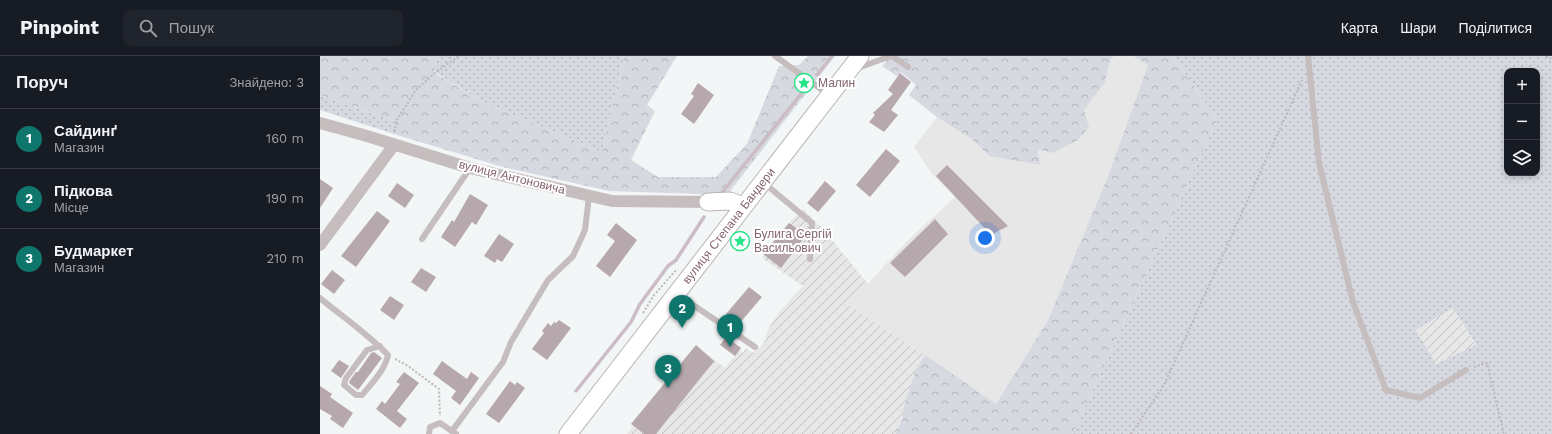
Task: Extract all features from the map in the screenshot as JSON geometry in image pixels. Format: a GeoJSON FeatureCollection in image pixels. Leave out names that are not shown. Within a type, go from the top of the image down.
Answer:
{"type":"FeatureCollection","features":[{"type":"Feature","properties":{"kind":"street","name":"вулиця Степана Бандери"},"geometry":{"type":"LineString","coordinates":[[568,434],[860,56]]}},
{"type":"Feature","properties":{"kind":"street","name":"вулиця Антоновича"},"geometry":{"type":"LineString","coordinates":[[320,123],[470,168],[612,201],[708,202]]}},
{"type":"Feature","properties":{"kind":"street"},"geometry":{"type":"LineString","coordinates":[[320,246],[394,145]]}},
{"type":"Feature","properties":{"kind":"street"},"geometry":{"type":"LineString","coordinates":[[708,202],[730,201],[743,206]]}},
{"type":"Feature","properties":{"kind":"lane"},"geometry":{"type":"LineString","coordinates":[[775,56],[829,95]]}},
{"type":"Feature","properties":{"kind":"lane"},"geometry":{"type":"LineString","coordinates":[[848,72],[891,56],[908,67]]}},
{"type":"Feature","properties":{"kind":"lane"},"geometry":{"type":"LineString","coordinates":[[1308,56],[1319,163],[1353,302],[1386,390],[1420,398],[1466,370]]}},
{"type":"Feature","properties":{"kind":"lane"},"geometry":{"type":"LineString","coordinates":[[422,239],[470,168]]}},
{"type":"Feature","properties":{"kind":"lane"},"geometry":{"type":"LineString","coordinates":[[763,181],[812,223],[810,259]]}},
{"type":"Feature","properties":{"kind":"lane"},"geometry":{"type":"LineString","coordinates":[[428,434],[430,427],[440,423],[454,433],[503,362],[511,342],[548,280],[573,256],[585,230],[589,196]]}},
{"type":"Feature","properties":{"kind":"lane"},"geometry":{"type":"LineString","coordinates":[[676,293],[755,346]]}},
{"type":"Feature","properties":{"kind":"lane"},"geometry":{"type":"LineString","coordinates":[[320,298],[380,346],[388,355],[386,363],[362,395],[356,395],[344,384],[346,378],[367,350],[380,346]]}},
{"type":"Feature","properties":{"kind":"path"},"geometry":{"type":"LineString","coordinates":[[394,145],[396,121],[416,90],[435,73],[459,56]]}},
{"type":"Feature","properties":{"kind":"path"},"geometry":{"type":"LineString","coordinates":[[1546,56],[1552,59]]}},
{"type":"Feature","properties":{"kind":"path"},"geometry":{"type":"LineString","coordinates":[[1131,434],[1164,385],[1296,93]]}},
{"type":"Feature","properties":{"kind":"path"},"geometry":{"type":"LineString","coordinates":[[388,355],[408,366],[439,389],[440,423]]}},
{"type":"Feature","properties":{"kind":"path"},"geometry":{"type":"LineString","coordinates":[[1466,370],[1487,363],[1504,434]]}},
{"type":"Feature","properties":{"kind":"shaded area"},"geometry":{"type":"Polygon","coordinates":[[[913,56],[1133,56],[1148,65],[1108,176],[1048,320],[996,404],[848,305],[909,239],[955,197],[932,174],[914,147],[937,117],[909,95],[930,69],[913,56]]]}},
{"type":"Feature","properties":{"kind":"shaded area"},"geometry":{"type":"Polygon","coordinates":[[[803,209],[823,229],[868,284],[849,305],[925,355],[916,369],[903,418],[895,434],[627,434],[633,426],[640,431],[704,352],[725,368],[739,350],[743,353],[746,349],[753,353],[762,345],[766,339],[765,337],[770,326],[779,312],[803,286],[762,258],[790,222],[803,209]]]}},
{"type":"Feature","properties":{"kind":"shaded area"},"geometry":{"type":"Polygon","coordinates":[[[1453,308],[1476,346],[1436,364],[1416,330],[1453,308]]]}},
{"type":"Feature","properties":{"kind":"green space"},"geometry":{"type":"Polygon","coordinates":[[[320,56],[439,56],[433,72],[481,101],[602,152],[624,56],[677,56],[647,105],[655,111],[631,160],[658,177],[716,177],[747,144],[779,66],[799,65],[808,56],[835,56],[727,195],[609,191],[503,167],[397,135],[394,121],[320,95],[320,56]]]}},
{"type":"Feature","properties":{"kind":"green space"},"geometry":{"type":"Polygon","coordinates":[[[439,56],[624,56],[602,152],[481,101],[433,71],[439,56]]]}},
{"type":"Feature","properties":{"kind":"green space"},"geometry":{"type":"Polygon","coordinates":[[[891,56],[1114,56],[1110,60],[1105,82],[1084,110],[1089,127],[1078,140],[1053,153],[1037,149],[1041,165],[989,156],[972,139],[937,117],[909,95],[916,85],[901,72],[897,76],[882,66],[891,56]]]}},
{"type":"Feature","properties":{"kind":"green space"},"geometry":{"type":"Polygon","coordinates":[[[1133,56],[1173,56],[1217,120],[1073,434],[895,434],[903,418],[903,410],[916,369],[925,355],[996,404],[1048,320],[1108,176],[1148,65],[1133,56]]]}},
{"type":"Feature","properties":{"kind":"green space"},"geometry":{"type":"Polygon","coordinates":[[[1173,56],[1552,56],[1552,434],[1073,434],[1217,120],[1173,56]],[[1453,308],[1416,330],[1436,364],[1476,345],[1453,308]]]}},
{"type":"Feature","properties":{"kind":"green space"},"geometry":{"type":"Polygon","coordinates":[[[320,95],[394,121],[397,135],[320,110],[320,95]]]}},
{"type":"Feature","properties":{"kind":"building"},"geometry":{"type":"Polygon","coordinates":[[[900,73],[911,82],[891,110],[898,115],[884,132],[869,122],[875,115],[873,113],[893,94],[888,90],[900,73]]]}},
{"type":"Feature","properties":{"kind":"building"},"geometry":{"type":"Polygon","coordinates":[[[698,83],[714,95],[694,124],[681,114],[694,96],[691,94],[698,83]]]}},
{"type":"Feature","properties":{"kind":"building"},"geometry":{"type":"Polygon","coordinates":[[[886,149],[900,161],[870,197],[856,185],[886,149]]]}},
{"type":"Feature","properties":{"kind":"building"},"geometry":{"type":"Polygon","coordinates":[[[947,165],[1008,226],[991,235],[936,176],[947,165]]]}},
{"type":"Feature","properties":{"kind":"building"},"geometry":{"type":"Polygon","coordinates":[[[320,179],[333,188],[320,208],[320,179]]]}},
{"type":"Feature","properties":{"kind":"building"},"geometry":{"type":"Polygon","coordinates":[[[825,181],[836,191],[818,212],[807,203],[825,181]]]}},
{"type":"Feature","properties":{"kind":"building"},"geometry":{"type":"Polygon","coordinates":[[[397,183],[414,195],[405,208],[388,196],[397,183]]]}},
{"type":"Feature","properties":{"kind":"building"},"geometry":{"type":"Polygon","coordinates":[[[470,194],[488,205],[476,225],[472,222],[455,247],[441,237],[452,220],[454,222],[470,194]]]}},
{"type":"Feature","properties":{"kind":"building"},"geometry":{"type":"Polygon","coordinates":[[[377,211],[390,221],[356,267],[341,256],[377,211]]]}},
{"type":"Feature","properties":{"kind":"building"},"geometry":{"type":"Polygon","coordinates":[[[935,219],[948,234],[905,277],[890,263],[935,219]]]}},
{"type":"Feature","properties":{"kind":"building"},"geometry":{"type":"Polygon","coordinates":[[[616,223],[637,240],[610,277],[596,266],[615,241],[607,235],[616,223]]]}},
{"type":"Feature","properties":{"kind":"building"},"geometry":{"type":"Polygon","coordinates":[[[789,223],[806,235],[781,268],[763,254],[789,223]]]}},
{"type":"Feature","properties":{"kind":"building"},"geometry":{"type":"Polygon","coordinates":[[[499,234],[514,244],[502,262],[497,259],[495,263],[484,256],[499,234]]]}},
{"type":"Feature","properties":{"kind":"building"},"geometry":{"type":"Polygon","coordinates":[[[421,268],[436,277],[426,292],[411,282],[421,268]]]}},
{"type":"Feature","properties":{"kind":"building"},"geometry":{"type":"Polygon","coordinates":[[[332,270],[345,280],[334,294],[321,284],[332,270]]]}},
{"type":"Feature","properties":{"kind":"building"},"geometry":{"type":"Polygon","coordinates":[[[749,287],[762,297],[739,324],[726,314],[749,287]]]}},
{"type":"Feature","properties":{"kind":"building"},"geometry":{"type":"Polygon","coordinates":[[[390,296],[404,305],[394,320],[380,310],[390,296]]]}},
{"type":"Feature","properties":{"kind":"building"},"geometry":{"type":"Polygon","coordinates":[[[559,320],[571,328],[547,360],[532,349],[544,333],[542,331],[548,323],[551,326],[554,322],[556,323],[559,320]]]}},
{"type":"Feature","properties":{"kind":"building"},"geometry":{"type":"Polygon","coordinates":[[[726,337],[741,348],[735,356],[720,345],[726,337]]]}},
{"type":"Feature","properties":{"kind":"building"},"geometry":{"type":"Polygon","coordinates":[[[696,345],[714,361],[656,434],[644,434],[631,424],[696,345]]]}},
{"type":"Feature","properties":{"kind":"building"},"geometry":{"type":"Polygon","coordinates":[[[374,352],[382,358],[358,390],[349,383],[350,380],[356,372],[358,372],[371,353],[374,352]]]}},
{"type":"Feature","properties":{"kind":"building"},"geometry":{"type":"Polygon","coordinates":[[[339,360],[349,366],[341,378],[331,371],[339,360]]]}},
{"type":"Feature","properties":{"kind":"building"},"geometry":{"type":"Polygon","coordinates":[[[442,361],[467,379],[471,372],[479,378],[460,405],[451,398],[456,391],[433,374],[442,361]]]}},
{"type":"Feature","properties":{"kind":"building"},"geometry":{"type":"Polygon","coordinates":[[[404,372],[419,383],[397,411],[407,419],[400,428],[376,409],[382,401],[385,404],[400,384],[396,382],[404,372]]]}},
{"type":"Feature","properties":{"kind":"building"},"geometry":{"type":"Polygon","coordinates":[[[510,381],[515,385],[517,382],[525,388],[499,423],[486,414],[510,381]]]}},
{"type":"Feature","properties":{"kind":"building"},"geometry":{"type":"Polygon","coordinates":[[[320,386],[332,394],[330,397],[353,413],[343,428],[330,419],[332,416],[320,409],[320,386]]]}},
{"type":"Feature","properties":{"kind":"waterway"},"geometry":{"type":"LineString","coordinates":[[817,75],[832,56]]}},
{"type":"Feature","properties":{"kind":"waterway"},"geometry":{"type":"LineString","coordinates":[[720,195],[805,89]]}},
{"type":"Feature","properties":{"kind":"waterway"},"geometry":{"type":"LineString","coordinates":[[576,391],[631,322],[640,304],[668,266],[676,260],[704,217]]}},
{"type":"Feature","properties":{"kind":"place","name":"Малин"},"geometry":{"type":"Point","coordinates":[804,83]}},
{"type":"Feature","properties":{"kind":"place","name":"Булига Сергій Васильович"},"geometry":{"type":"Point","coordinates":[740,241]}},
{"type":"Feature","properties":{"kind":"place","name":"Підкова"},"geometry":{"type":"Point","coordinates":[682,328]}},
{"type":"Feature","properties":{"kind":"place","name":"Сайдинґ"},"geometry":{"type":"Point","coordinates":[730,347]}},
{"type":"Feature","properties":{"kind":"place","name":"Будмаркет"},"geometry":{"type":"Point","coordinates":[668,388]}}]}
